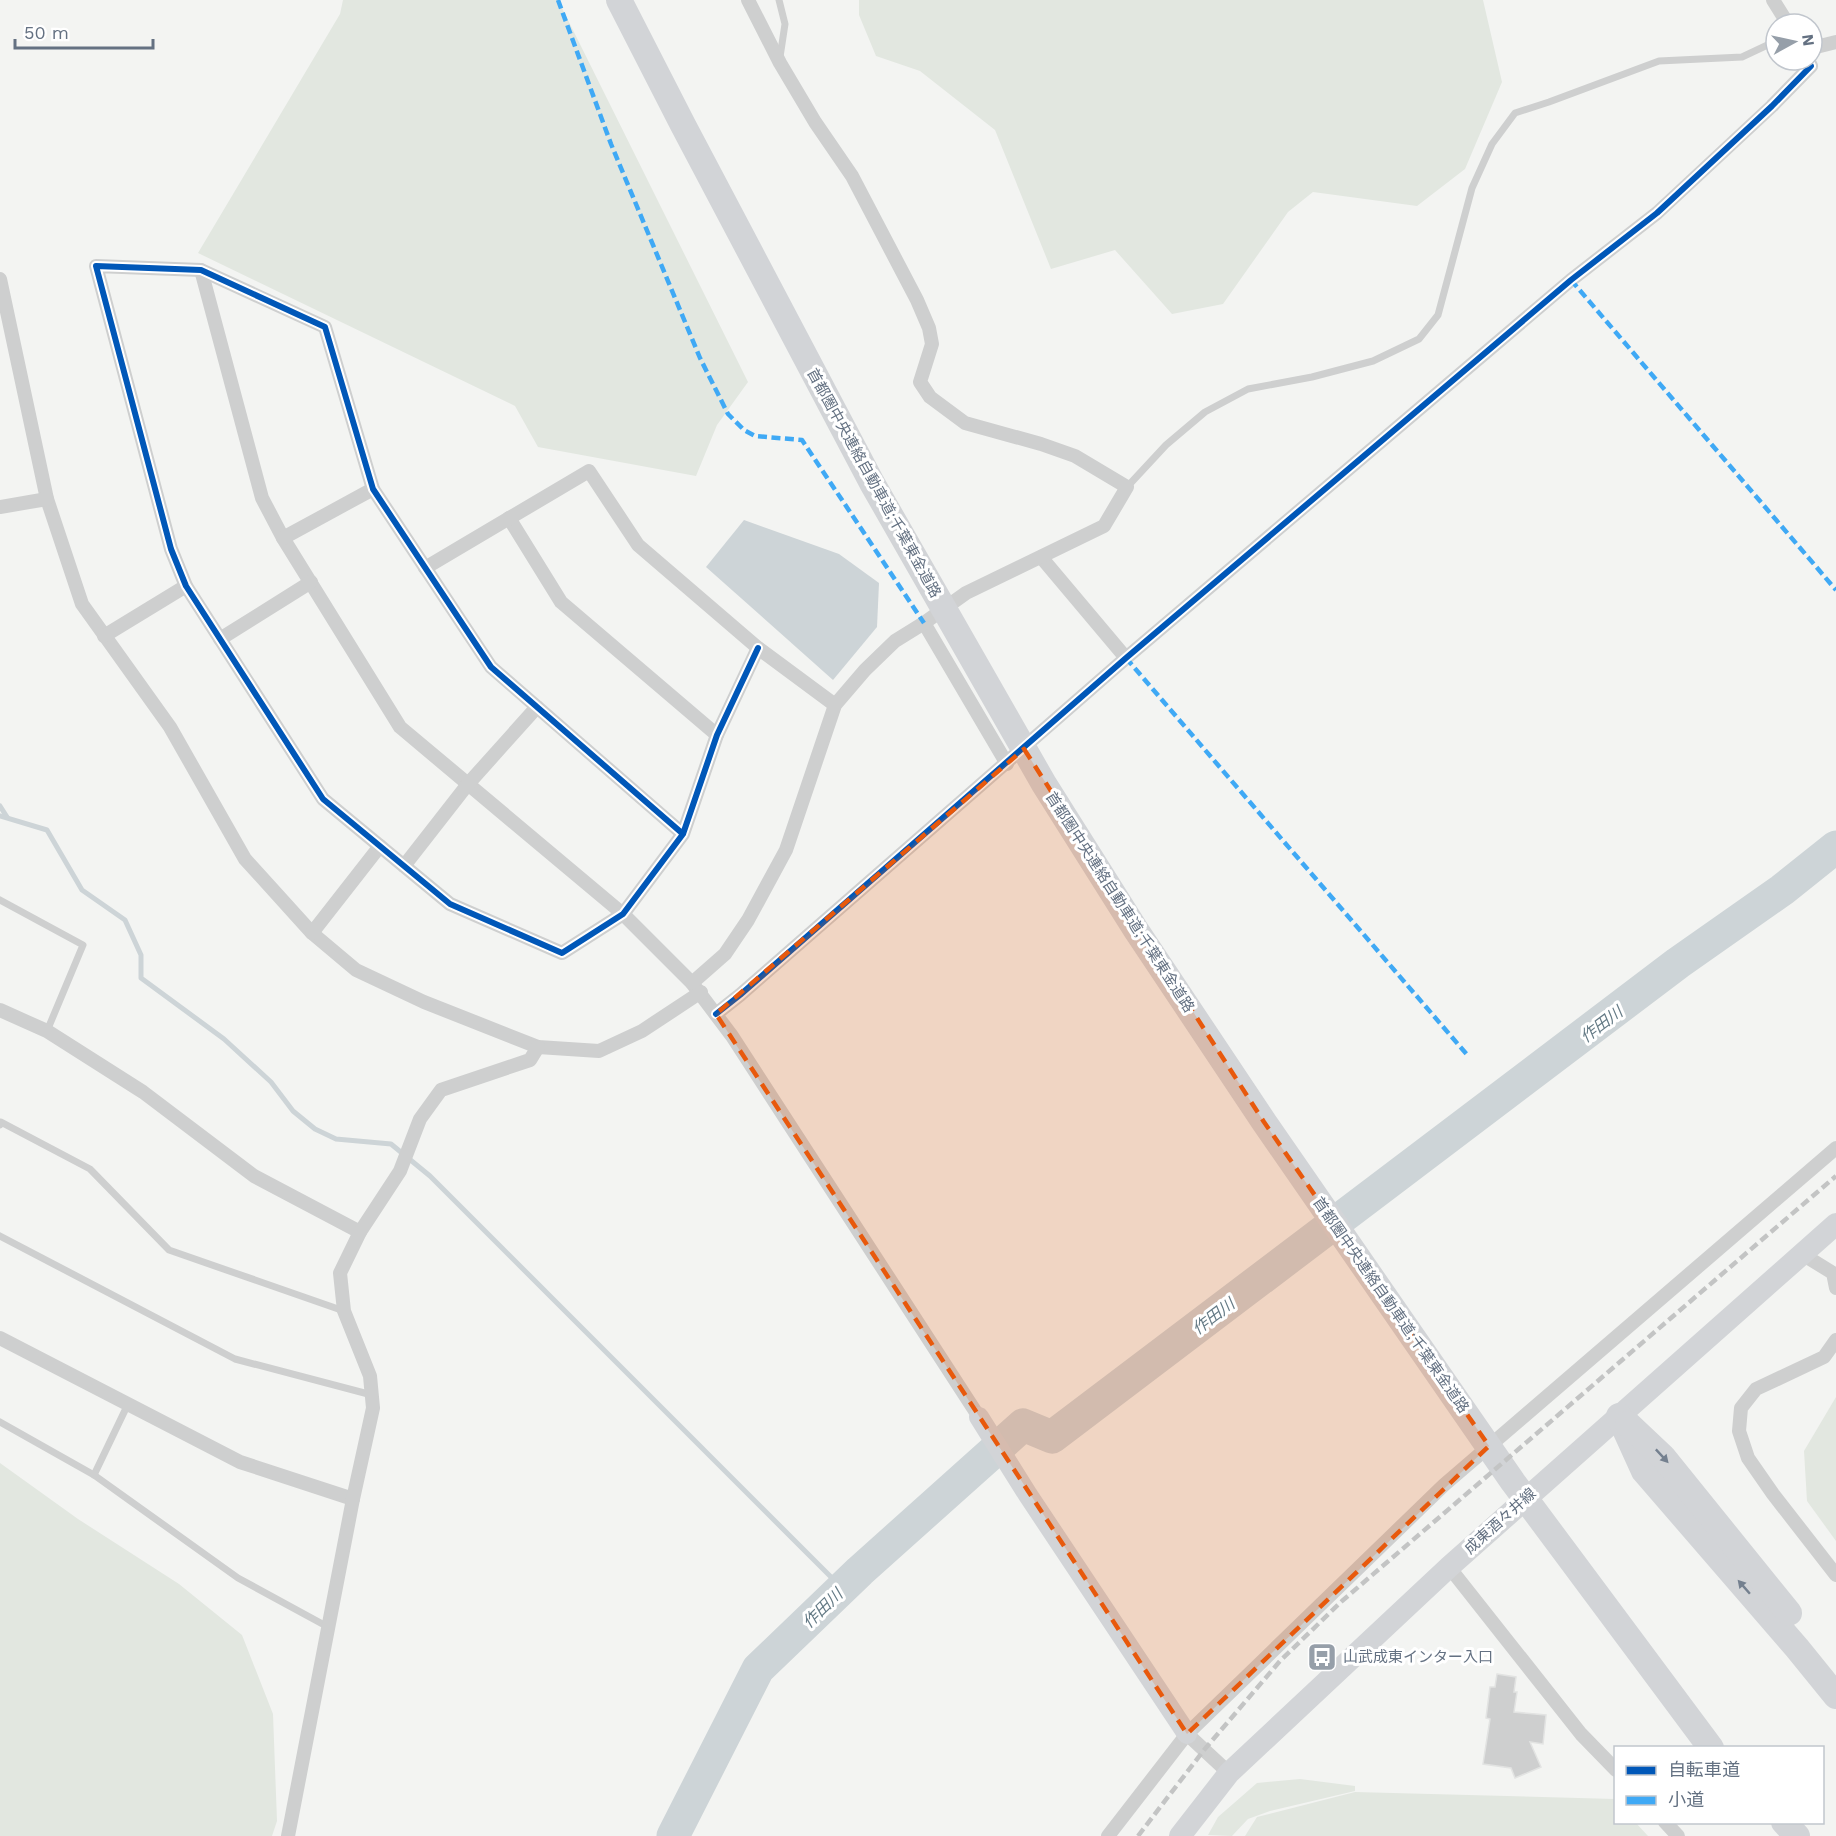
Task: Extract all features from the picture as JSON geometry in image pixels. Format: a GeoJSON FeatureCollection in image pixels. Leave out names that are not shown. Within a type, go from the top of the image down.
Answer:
{"type":"FeatureCollection","features":[{"type":"Feature","properties":{"kind":"highway","name":"首都圏中央連絡自動車道;千葉東金道路"},"geometry":{"type":"LineString","coordinates":[[619,0],[797,344],[872,483],[1044,784],[1136,930],[1264,1122],[1513,1482],[1709,1744]]}},
{"type":"Feature","properties":{"kind":"highway"},"geometry":{"type":"LineString","coordinates":[[1619,1416],[1663,1457],[1836,1672]]}},
{"type":"Feature","properties":{"kind":"highway"},"geometry":{"type":"LineString","coordinates":[[1619,1416],[1644,1471],[1836,1696]]}},
{"type":"Feature","properties":{"kind":"highway"},"geometry":{"type":"LineString","coordinates":[[1774,1824],[1783,1836]]}},
{"type":"Feature","properties":{"kind":"highway"},"geometry":{"type":"LineString","coordinates":[[1786,1824],[1797,1836]]}},
{"type":"Feature","properties":{"kind":"main road","name":"成東酒々井線"},"geometry":{"type":"LineString","coordinates":[[1180,1836],[1229,1773],[1449,1567],[1802,1254],[1831,1231]]}},
{"type":"Feature","properties":{"kind":"street"},"geometry":{"type":"LineString","coordinates":[[0,279],[47,499],[82,604],[170,727],[245,859],[312,933],[356,970],[424,1002],[538,1047],[600,1051],[642,1031],[697,987],[725,954],[748,920],[786,850],[835,705],[881,653],[966,593],[1104,526],[1127,486],[1075,456],[965,423],[930,398],[920,382],[932,344],[929,328],[917,300],[852,176],[815,122],[780,63],[748,0]]}},
{"type":"Feature","properties":{"kind":"street"},"geometry":{"type":"LineString","coordinates":[[716,1014],[1007,764],[1126,658],[1571,280],[1658,213],[1805,72]]}},
{"type":"Feature","properties":{"kind":"street"},"geometry":{"type":"LineString","coordinates":[[683,834],[491,667],[373,489],[325,327],[201,270],[96,266],[171,549],[186,586],[323,799],[450,904],[562,953],[623,914],[683,834],[717,735],[758,648]]}},
{"type":"Feature","properties":{"kind":"street"},"geometry":{"type":"LineString","coordinates":[[201,270],[262,498],[283,538],[399,727],[623,914],[697,987],[1028,1495],[1187,1734],[1229,1773]]}},
{"type":"Feature","properties":{"kind":"street"},"geometry":{"type":"LineString","coordinates":[[425,568],[589,471],[638,545],[758,648],[835,705]]}},
{"type":"Feature","properties":{"kind":"street"},"geometry":{"type":"LineString","coordinates":[[283,538],[373,489]]}},
{"type":"Feature","properties":{"kind":"street"},"geometry":{"type":"LineString","coordinates":[[0,507],[47,499]]}},
{"type":"Feature","properties":{"kind":"street"},"geometry":{"type":"LineString","coordinates":[[509,518],[561,602],[717,735]]}},
{"type":"Feature","properties":{"kind":"street"},"geometry":{"type":"LineString","coordinates":[[1041,557],[1126,658]]}},
{"type":"Feature","properties":{"kind":"street"},"geometry":{"type":"LineString","coordinates":[[220,639],[311,582]]}},
{"type":"Feature","properties":{"kind":"street"},"geometry":{"type":"LineString","coordinates":[[104,636],[186,586]]}},
{"type":"Feature","properties":{"kind":"street"},"geometry":{"type":"LineString","coordinates":[[924,623],[1007,764]]}},
{"type":"Feature","properties":{"kind":"street"},"geometry":{"type":"LineString","coordinates":[[404,866],[468,784],[537,707]]}},
{"type":"Feature","properties":{"kind":"street"},"geometry":{"type":"LineString","coordinates":[[312,933],[380,846]]}},
{"type":"Feature","properties":{"kind":"street"},"geometry":{"type":"LineString","coordinates":[[0,1010],[47,1031],[143,1092],[254,1176],[360,1232]]}},
{"type":"Feature","properties":{"kind":"street"},"geometry":{"type":"LineString","coordinates":[[288,1836],[353,1499],[373,1408],[370,1376],[344,1311],[340,1273],[360,1232],[400,1171],[420,1119],[441,1090],[530,1060],[538,1047]]}},
{"type":"Feature","properties":{"kind":"street"},"geometry":{"type":"LineString","coordinates":[[1108,1836],[1187,1734],[1444,1485],[1836,1148]]}},
{"type":"Feature","properties":{"kind":"street"},"geometry":{"type":"LineString","coordinates":[[1802,1254],[1833,1273],[1836,1288]]}},
{"type":"Feature","properties":{"kind":"street"},"geometry":{"type":"LineString","coordinates":[[0,1338],[240,1462],[353,1499]]}},
{"type":"Feature","properties":{"kind":"street"},"geometry":{"type":"LineString","coordinates":[[1836,1340],[1824,1357],[1756,1389],[1741,1408],[1739,1431],[1748,1458],[1836,1575]]}},
{"type":"Feature","properties":{"kind":"street"},"geometry":{"type":"LineString","coordinates":[[1449,1567],[1581,1734],[1614,1768]]}},
{"type":"Feature","properties":{"kind":"street"},"geometry":{"type":"LineString","coordinates":[[1667,1824],[1678,1836]]}},
{"type":"Feature","properties":{"kind":"lane"},"geometry":{"type":"LineString","coordinates":[[779,0],[785,24],[780,63]]}},
{"type":"Feature","properties":{"kind":"lane"},"geometry":{"type":"LineString","coordinates":[[1127,486],[1166,445],[1205,412],[1248,389],[1312,377],[1373,361],[1419,339],[1438,315],[1472,188],[1492,144],[1515,113],[1659,61],[1742,57],[1764,47]]}},
{"type":"Feature","properties":{"kind":"lane"},"geometry":{"type":"LineString","coordinates":[[0,900],[83,945],[47,1031]]}},
{"type":"Feature","properties":{"kind":"lane"},"geometry":{"type":"LineString","coordinates":[[0,1125],[1,1122],[90,1169],[169,1250],[344,1311]]}},
{"type":"Feature","properties":{"kind":"lane"},"geometry":{"type":"LineString","coordinates":[[0,1236],[235,1359],[372,1395]]}},
{"type":"Feature","properties":{"kind":"lane"},"geometry":{"type":"LineString","coordinates":[[93,1474],[128,1404]]}},
{"type":"Feature","properties":{"kind":"lane"},"geometry":{"type":"LineString","coordinates":[[0,1422],[93,1474],[238,1578],[328,1627]]}},
{"type":"Feature","properties":{"kind":"highlighted area"},"geometry":{"type":"Polygon","coordinates":[[[1024,749],[1264,1122],[1489,1446],[1187,1734],[716,1014],[1024,749]]]}},
{"type":"Feature","properties":{"kind":"shaded area"},"geometry":{"type":"Polygon","coordinates":[[[343,0],[558,0],[748,382],[717,425],[696,476],[538,447],[515,406],[198,253],[340,14],[343,0]]]}},
{"type":"Feature","properties":{"kind":"shaded area"},"geometry":{"type":"Polygon","coordinates":[[[859,0],[1483,0],[1502,82],[1465,169],[1417,206],[1313,192],[1288,212],[1223,304],[1172,314],[1115,250],[1051,269],[995,130],[920,71],[876,56],[859,15],[859,0]]]}},
{"type":"Feature","properties":{"kind":"shaded area"},"geometry":{"type":"Polygon","coordinates":[[[744,520],[839,554],[879,583],[877,627],[833,680],[706,567],[744,520]]]}},
{"type":"Feature","properties":{"kind":"shaded area"},"geometry":{"type":"Polygon","coordinates":[[[1836,1397],[1836,1541],[1807,1501],[1804,1451],[1836,1397]]]}},
{"type":"Feature","properties":{"kind":"shaded area"},"geometry":{"type":"Polygon","coordinates":[[[0,1463],[78,1519],[179,1584],[242,1635],[273,1714],[277,1821],[272,1836],[0,1836],[0,1463]]]}},
{"type":"Feature","properties":{"kind":"shaded area"},"geometry":{"type":"Polygon","coordinates":[[[1300,1779],[1355,1786],[1355,1791],[1270,1811],[1248,1819],[1232,1836],[1208,1835],[1218,1817],[1257,1783],[1300,1779]]]}},
{"type":"Feature","properties":{"kind":"shaded area"},"geometry":{"type":"Polygon","coordinates":[[[1355,1792],[1614,1799],[1614,1824],[1637,1824],[1648,1836],[1245,1836],[1257,1817],[1355,1792]]]}},
{"type":"Feature","properties":{"kind":"building"},"geometry":{"type":"Polygon","coordinates":[[[1497,1674],[1516,1677],[1514,1692],[1517,1692],[1514,1712],[1546,1715],[1543,1744],[1530,1742],[1541,1767],[1515,1778],[1511,1768],[1483,1764],[1490,1719],[1486,1718],[1490,1687],[1495,1687],[1497,1674]]]}},
{"type":"Feature","properties":{"kind":"waterway"},"geometry":{"type":"LineString","coordinates":[[0,806],[7,817]]}},
{"type":"Feature","properties":{"kind":"waterway"},"geometry":{"type":"LineString","coordinates":[[0,816],[47,830],[82,890],[125,920],[141,955],[141,978],[224,1039],[271,1082],[293,1111],[315,1129],[336,1139],[391,1144],[430,1176],[842,1588]]}},
{"type":"Feature","properties":{"kind":"waterway","name":"作田川"},"geometry":{"type":"LineString","coordinates":[[673,1836],[758,1669],[860,1571],[1023,1425],[1052,1437],[1678,963],[1782,890],[1836,847]]}},
{"type":"Feature","properties":{"kind":"railway"},"geometry":{"type":"LineString","coordinates":[[1138,1836],[1204,1750],[1280,1661],[1342,1601],[1836,1176]]}},
{"type":"Feature","properties":{"kind":"marked path"},"geometry":{"type":"LineString","coordinates":[[558,0],[611,144],[700,358],[728,414],[744,430],[755,436],[802,440],[924,623]]}},
{"type":"Feature","properties":{"kind":"marked path"},"geometry":{"type":"LineString","coordinates":[[1571,280],[1836,590]]}},
{"type":"Feature","properties":{"kind":"marked path"},"geometry":{"type":"LineString","coordinates":[[1126,658],[1469,1057]]}},
{"type":"Feature","properties":{"kind":"cycle path"},"geometry":{"type":"LineString","coordinates":[[716,1014],[1126,658],[1571,280],[1657,213],[1805,72]]}},
{"type":"Feature","properties":{"kind":"cycle path"},"geometry":{"type":"LineString","coordinates":[[683,834],[491,667],[373,489],[325,327],[201,270],[96,266],[171,549],[186,586],[323,799],[450,904],[562,953],[623,914],[683,834],[717,735],[758,648]]}},
{"type":"Feature","properties":{"kind":"place","name":"山武成東インター入口"},"geometry":{"type":"Point","coordinates":[1322,1657]}}]}
